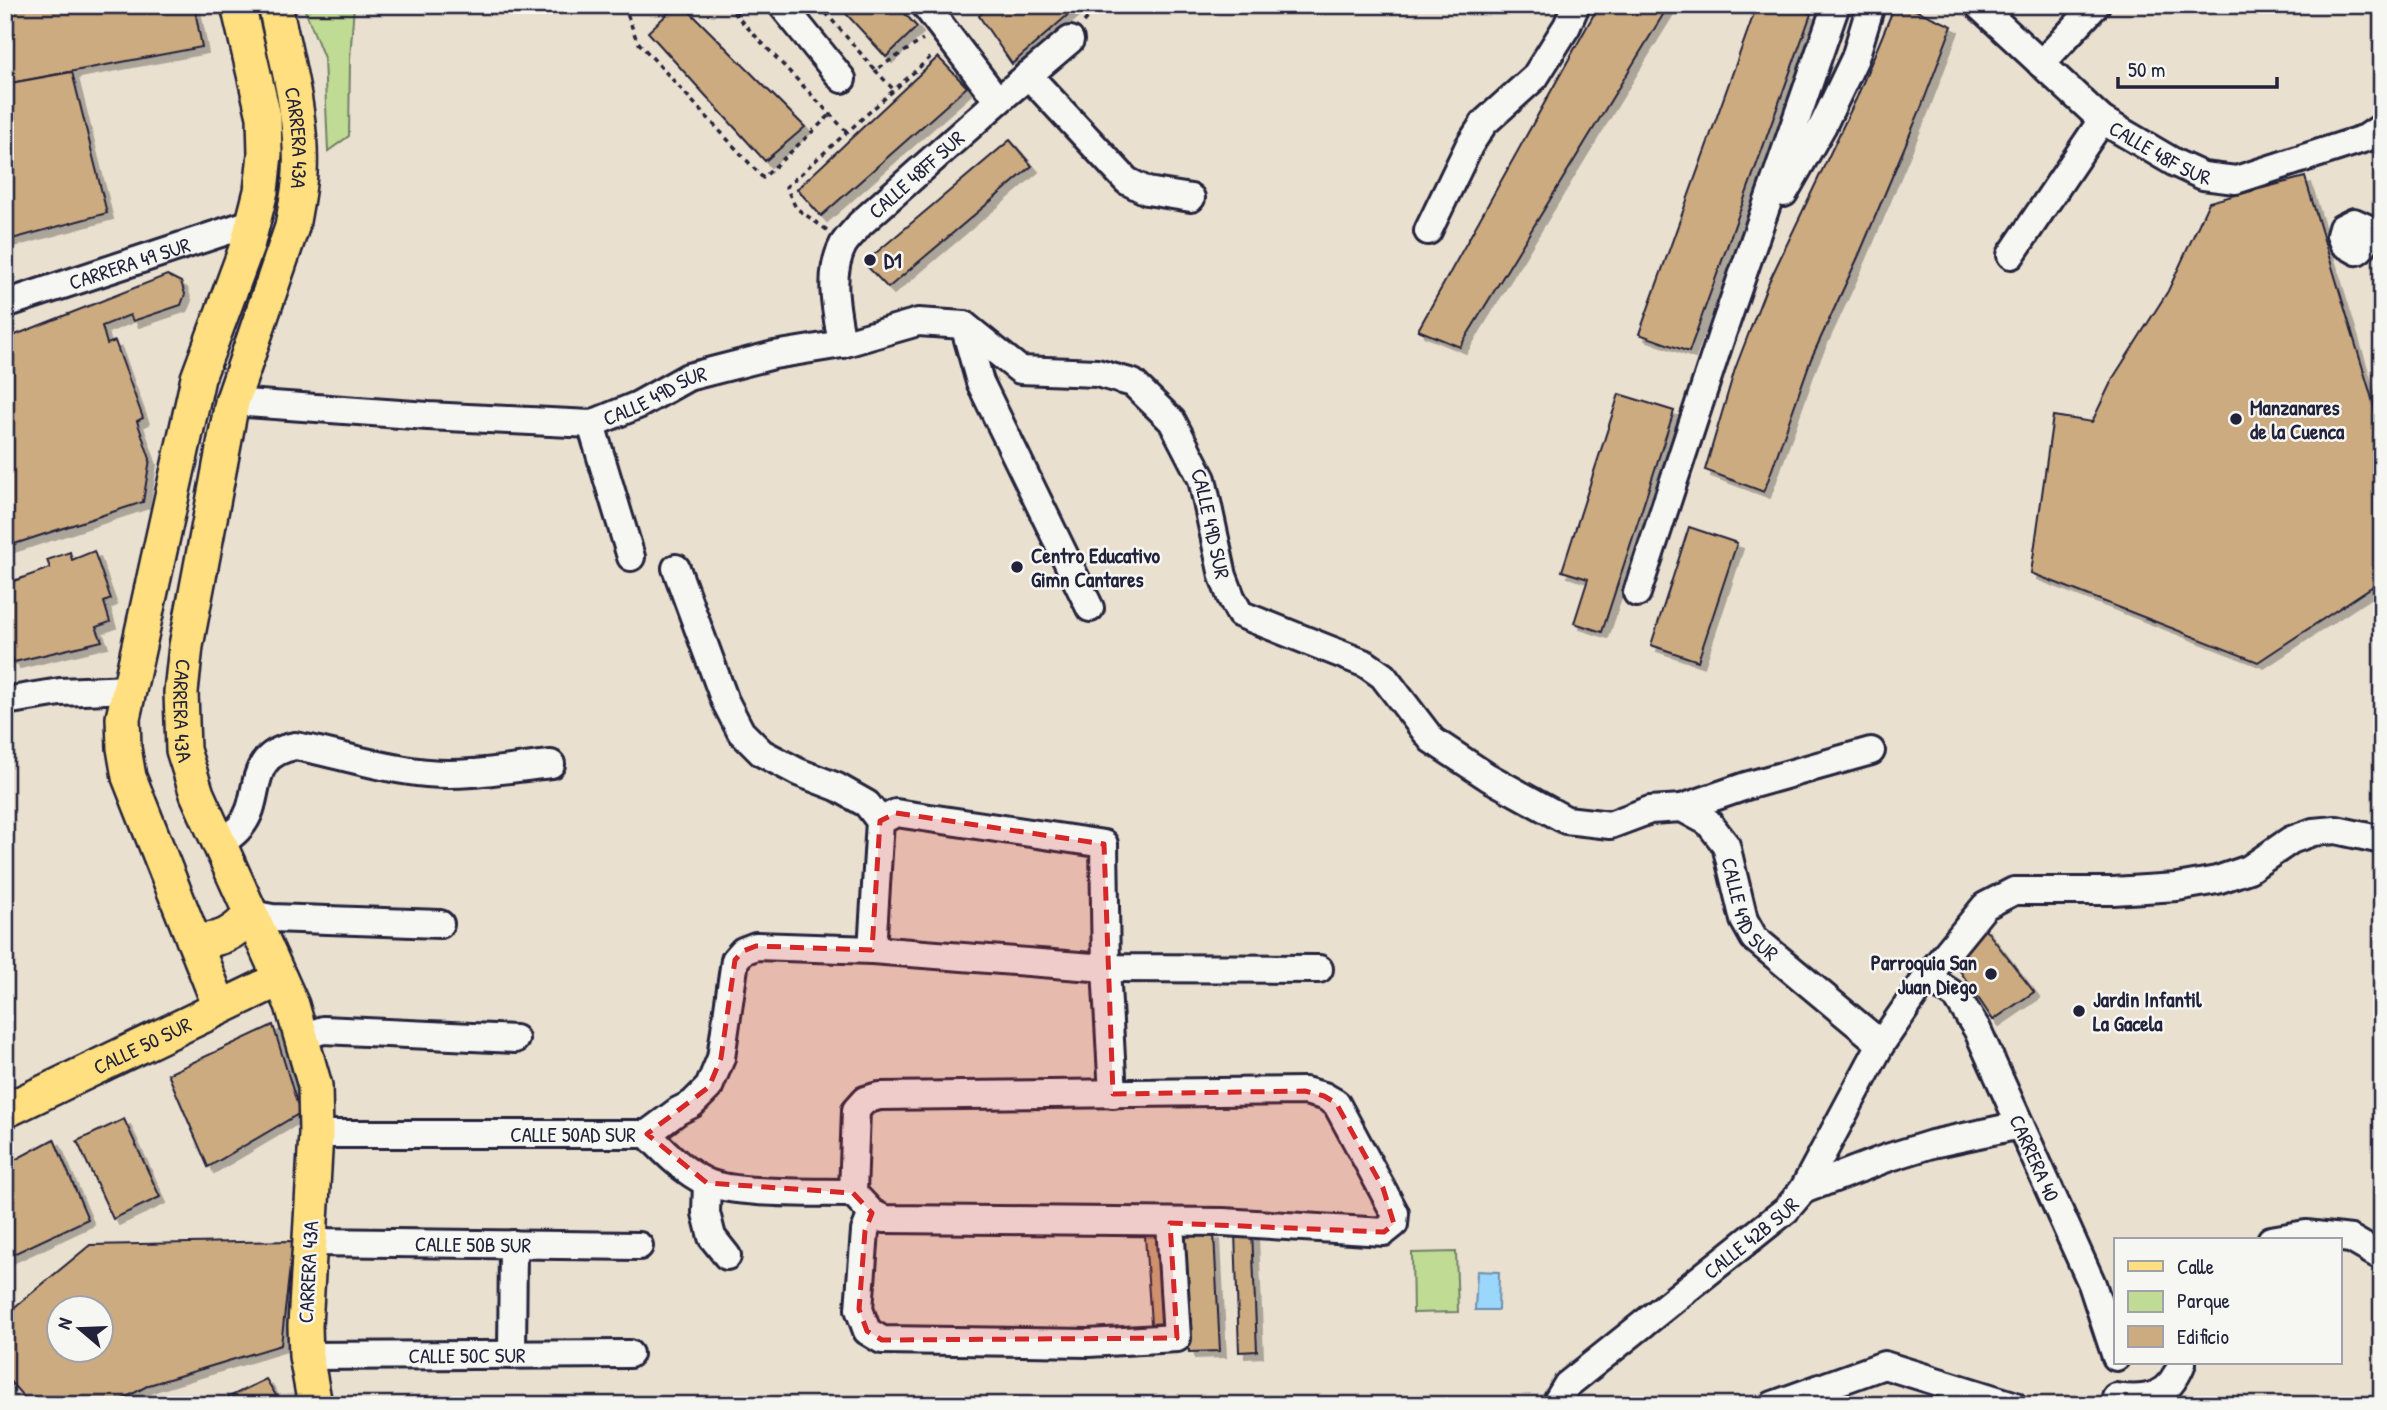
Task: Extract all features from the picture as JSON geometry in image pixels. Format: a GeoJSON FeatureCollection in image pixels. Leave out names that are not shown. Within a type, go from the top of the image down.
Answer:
{"type":"FeatureCollection","features":[{"type":"Feature","properties":{"kind":"main road","name":"CARRERA 43A"},"geometry":{"type":"LineString","coordinates":[[220,1007],[129,777],[123,718],[198,378],[254,222],[261,191],[265,154],[264,117],[238,5]]}},
{"type":"Feature","properties":{"kind":"main road","name":"CARRERA 43A"},"geometry":{"type":"LineString","coordinates":[[275,5],[299,128],[300,172],[292,227],[232,402],[186,646],[181,692],[183,750],[197,794],[292,1005],[314,1086],[316,1134],[306,1294],[306,1356],[315,1405]]}},
{"type":"Feature","properties":{"kind":"main road"},"geometry":{"type":"LineString","coordinates":[[193,939],[205,941],[231,934],[251,914]]}},
{"type":"Feature","properties":{"kind":"main road","name":"CALLE 50 SUR"},"geometry":{"type":"LineString","coordinates":[[5,1111],[280,979]]}},
{"type":"Feature","properties":{"kind":"street"},"geometry":{"type":"LineString","coordinates":[[782,5],[842,79]]}},
{"type":"Feature","properties":{"kind":"street"},"geometry":{"type":"LineString","coordinates":[[925,5],[998,100]]}},
{"type":"Feature","properties":{"kind":"street"},"geometry":{"type":"LineString","coordinates":[[1428,231],[1469,146],[1484,123],[1535,77],[1567,26],[1576,5]]}},
{"type":"Feature","properties":{"kind":"street"},"geometry":{"type":"LineString","coordinates":[[1637,593],[1836,5]]}},
{"type":"Feature","properties":{"kind":"street"},"geometry":{"type":"LineString","coordinates":[[1752,249],[1823,125],[1854,58],[1871,5]]}},
{"type":"Feature","properties":{"kind":"street","name":"CALLE 48F SUR"},"geometry":{"type":"LineString","coordinates":[[1978,5],[2102,120],[2176,164],[2203,176],[2236,180],[2367,138],[2382,127]]}},
{"type":"Feature","properties":{"kind":"street"},"geometry":{"type":"LineString","coordinates":[[2040,64],[2096,5]]}},
{"type":"Feature","properties":{"kind":"street","name":"CALLE 48FF SUR"},"geometry":{"type":"LineString","coordinates":[[842,344],[834,292],[835,268],[843,244],[860,224],[998,100],[1070,40]]}},
{"type":"Feature","properties":{"kind":"street"},"geometry":{"type":"LineString","coordinates":[[1028,75],[1127,181],[1147,191],[1191,198]]}},
{"type":"Feature","properties":{"kind":"street"},"geometry":{"type":"LineString","coordinates":[[2011,255],[2102,120]]}},
{"type":"Feature","properties":{"kind":"street","name":"CARRERA 49 SUR"},"geometry":{"type":"LineString","coordinates":[[5,303],[254,222]]}},
{"type":"Feature","properties":{"kind":"street","name":"CALLE 49D SUR"},"geometry":{"type":"LineString","coordinates":[[232,402],[591,424],[638,405],[688,377],[774,355],[842,344],[918,322],[964,325],[1020,370],[1097,373],[1133,383],[1172,421],[1202,479],[1223,576],[1240,614],[1366,664],[1382,676],[1432,740],[1488,777],[1566,820],[1610,825],[1650,810],[1682,808],[1708,822],[1726,845],[1744,920],[1754,938],[1881,1044]]}},
{"type":"Feature","properties":{"kind":"street"},"geometry":{"type":"LineString","coordinates":[[964,325],[980,382],[1090,608]]}},
{"type":"Feature","properties":{"kind":"street"},"geometry":{"type":"LineString","coordinates":[[591,424],[631,557]]}},
{"type":"Feature","properties":{"kind":"street"},"geometry":{"type":"LineString","coordinates":[[676,568],[725,701],[741,732],[762,753],[798,772],[837,787],[867,804],[880,821],[872,950]]}},
{"type":"Feature","properties":{"kind":"street"},"geometry":{"type":"LineString","coordinates":[[5,701],[60,692],[129,690]]}},
{"type":"Feature","properties":{"kind":"street"},"geometry":{"type":"LineString","coordinates":[[219,845],[241,826],[264,763],[272,755],[295,746],[370,764],[430,773],[482,772],[551,764]]}},
{"type":"Feature","properties":{"kind":"street"},"geometry":{"type":"LineString","coordinates":[[1682,808],[1746,786],[1871,751]]}},
{"type":"Feature","properties":{"kind":"street"},"geometry":{"type":"LineString","coordinates":[[880,821],[896,813],[1104,844],[1106,968],[1113,1094]]}},
{"type":"Feature","properties":{"kind":"street"},"geometry":{"type":"LineString","coordinates":[[1881,1044],[1927,976],[1985,906],[2014,891],[2113,891],[2177,887],[2217,880],[2249,869],[2291,840],[2313,832],[2336,830],[2382,840]]}},
{"type":"Feature","properties":{"kind":"street"},"geometry":{"type":"LineString","coordinates":[[251,914],[271,919],[440,924]]}},
{"type":"Feature","properties":{"kind":"street"},"geometry":{"type":"LineString","coordinates":[[647,1134],[692,1104],[709,1087],[721,1058],[735,960],[743,951],[757,946],[872,950],[1106,968],[1319,969]]}},
{"type":"Feature","properties":{"kind":"street","name":"CARRERA 40"},"geometry":{"type":"LineString","coordinates":[[1927,976],[1957,997],[1977,1029],[2091,1284],[2114,1351]]}},
{"type":"Feature","properties":{"kind":"street"},"geometry":{"type":"LineString","coordinates":[[302,1037],[323,1030],[515,1039]]}},
{"type":"Feature","properties":{"kind":"street","name":"CALLE 42B SUR"},"geometry":{"type":"LineString","coordinates":[[1561,1395],[1786,1210],[1803,1191],[1881,1044]]}},
{"type":"Feature","properties":{"kind":"street"},"geometry":{"type":"LineString","coordinates":[[1305,1091],[1324,1096],[1336,1103],[1395,1213],[1394,1224],[1384,1231],[1223,1222],[884,1219],[873,1213],[853,1193],[856,1110],[865,1100],[879,1096],[1305,1091]]}},
{"type":"Feature","properties":{"kind":"street"},"geometry":{"type":"LineString","coordinates":[[1803,1191],[1887,1158],[1932,1144],[2020,1125]]}},
{"type":"Feature","properties":{"kind":"street","name":"CALLE 50AD SUR"},"geometry":{"type":"LineString","coordinates":[[316,1134],[647,1134],[707,1183],[742,1189],[853,1193]]}},
{"type":"Feature","properties":{"kind":"street"},"geometry":{"type":"LineString","coordinates":[[707,1183],[706,1213],[712,1237],[727,1256]]}},
{"type":"Feature","properties":{"kind":"street"},"geometry":{"type":"LineString","coordinates":[[873,1213],[865,1231],[859,1309],[867,1331],[883,1340],[1088,1343],[1177,1338],[1170,1223]]}},
{"type":"Feature","properties":{"kind":"street"},"geometry":{"type":"LineString","coordinates":[[2282,1238],[2305,1234],[2342,1238]]}},
{"type":"Feature","properties":{"kind":"street"},"geometry":{"type":"LineString","coordinates":[[2342,1238],[2351,1239],[2382,1257]]}},
{"type":"Feature","properties":{"kind":"street","name":"CALLE 50B SUR"},"geometry":{"type":"LineString","coordinates":[[309,1242],[639,1246]]}},
{"type":"Feature","properties":{"kind":"street"},"geometry":{"type":"LineString","coordinates":[[512,1355],[513,1244]]}},
{"type":"Feature","properties":{"kind":"street","name":"CALLE 50C SUR"},"geometry":{"type":"LineString","coordinates":[[306,1356],[629,1354]]}},
{"type":"Feature","properties":{"kind":"street"},"geometry":{"type":"LineString","coordinates":[[2118,1364],[2121,1373],[2110,1401],[2151,1397],[2164,1391],[2177,1376],[2182,1364]]}},
{"type":"Feature","properties":{"kind":"street"},"geometry":{"type":"LineString","coordinates":[[1773,1405],[1884,1365],[2013,1405]]}},
{"type":"Feature","properties":{"kind":"path"},"geometry":{"type":"LineString","coordinates":[[624,5],[637,40],[763,178],[830,115]]}},
{"type":"Feature","properties":{"kind":"path"},"geometry":{"type":"LineString","coordinates":[[726,5],[847,132]]}},
{"type":"Feature","properties":{"kind":"path"},"geometry":{"type":"LineString","coordinates":[[735,15],[746,5]]}},
{"type":"Feature","properties":{"kind":"path"},"geometry":{"type":"LineString","coordinates":[[819,5],[894,90]]}},
{"type":"Feature","properties":{"kind":"path"},"geometry":{"type":"LineString","coordinates":[[962,11],[968,5]]}},
{"type":"Feature","properties":{"kind":"path"},"geometry":{"type":"LineString","coordinates":[[827,230],[796,208],[786,187],[951,39]]}},
{"type":"Feature","properties":{"kind":"path"},"geometry":{"type":"LineString","coordinates":[[875,70],[921,42]]}},
{"type":"Feature","properties":{"kind":"highlighted area"},"geometry":{"type":"Polygon","coordinates":[[[896,813],[1104,844],[1113,1094],[1305,1091],[1324,1096],[1336,1103],[1383,1188],[1394,1224],[1384,1232],[1170,1223],[1177,1338],[882,1340],[867,1331],[859,1309],[865,1231],[872,1213],[853,1193],[707,1183],[647,1134],[709,1087],[721,1058],[735,960],[743,951],[756,946],[872,950],[880,821],[896,813]]]}},
{"type":"Feature","properties":{"kind":"green space"},"geometry":{"type":"Polygon","coordinates":[[[303,5],[354,5],[349,136],[328,151],[324,58],[303,5]]]}},
{"type":"Feature","properties":{"kind":"green space"},"geometry":{"type":"Polygon","coordinates":[[[1456,1252],[1458,1312],[1413,1313],[1412,1253],[1456,1252]]]}},
{"type":"Feature","properties":{"kind":"water"},"geometry":{"type":"Polygon","coordinates":[[[1477,1271],[1499,1272],[1498,1310],[1475,1310],[1477,1271]]]}},
{"type":"Feature","properties":{"kind":"building"},"geometry":{"type":"Polygon","coordinates":[[[5,5],[194,5],[202,47],[5,84],[5,5]]]}},
{"type":"Feature","properties":{"kind":"building"},"geometry":{"type":"Polygon","coordinates":[[[677,5],[683,5],[805,127],[765,161],[648,32],[677,5]]]}},
{"type":"Feature","properties":{"kind":"building"},"geometry":{"type":"Polygon","coordinates":[[[838,5],[897,5],[917,27],[886,57],[838,5]]]}},
{"type":"Feature","properties":{"kind":"building"},"geometry":{"type":"Polygon","coordinates":[[[989,5],[1079,5],[1012,64],[979,16],[989,5]]]}},
{"type":"Feature","properties":{"kind":"building"},"geometry":{"type":"Polygon","coordinates":[[[1599,5],[1669,5],[1460,347],[1418,330],[1599,5]]]}},
{"type":"Feature","properties":{"kind":"building"},"geometry":{"type":"Polygon","coordinates":[[[1757,5],[1787,5],[1811,14],[1689,352],[1639,334],[1757,5]]]}},
{"type":"Feature","properties":{"kind":"building"},"geometry":{"type":"Polygon","coordinates":[[[1895,5],[1904,5],[1952,26],[1921,108],[1859,255],[1811,359],[1764,492],[1705,470],[1735,369],[1767,286],[1857,97],[1895,5]]]}},
{"type":"Feature","properties":{"kind":"building"},"geometry":{"type":"Polygon","coordinates":[[[938,57],[967,87],[821,216],[797,189],[938,57]]]}},
{"type":"Feature","properties":{"kind":"building"},"geometry":{"type":"Polygon","coordinates":[[[72,72],[107,213],[5,241],[5,84],[72,72]]]}},
{"type":"Feature","properties":{"kind":"building"},"geometry":{"type":"Polygon","coordinates":[[[1010,140],[1032,166],[888,288],[864,263],[1010,140]]]}},
{"type":"Feature","properties":{"kind":"building","name":"Manzanares de la Cuenca"},"geometry":{"type":"Polygon","coordinates":[[[2305,177],[2382,432],[2382,568],[2376,584],[2258,662],[2031,573],[2053,416],[2092,422],[2113,378],[2168,291],[2209,202],[2305,177]]]}},
{"type":"Feature","properties":{"kind":"building"},"geometry":{"type":"Polygon","coordinates":[[[167,275],[181,282],[185,294],[181,305],[133,321],[130,315],[102,326],[107,344],[115,341],[143,418],[137,421],[150,459],[143,502],[5,547],[5,339],[167,275]]]}},
{"type":"Feature","properties":{"kind":"building"},"geometry":{"type":"Polygon","coordinates":[[[1619,394],[1674,411],[1602,632],[1574,623],[1588,579],[1562,571],[1619,394]]]}},
{"type":"Feature","properties":{"kind":"building"},"geometry":{"type":"Polygon","coordinates":[[[1689,527],[1737,543],[1698,661],[1651,645],[1689,527]]]}},
{"type":"Feature","properties":{"kind":"building"},"geometry":{"type":"Polygon","coordinates":[[[94,551],[111,599],[104,602],[110,622],[96,627],[102,641],[14,662],[12,657],[5,659],[5,575],[11,573],[14,581],[50,568],[47,560],[70,552],[72,560],[94,551]]]}},
{"type":"Feature","properties":{"kind":"building","name":"Parroquia San Juan Diego"},"geometry":{"type":"Polygon","coordinates":[[[1983,926],[2034,992],[1993,1020],[1950,956],[1983,926]]]}},
{"type":"Feature","properties":{"kind":"building"},"geometry":{"type":"Polygon","coordinates":[[[273,1025],[300,1113],[208,1167],[168,1074],[273,1025]]]}},
{"type":"Feature","properties":{"kind":"building"},"geometry":{"type":"Polygon","coordinates":[[[124,1119],[160,1197],[113,1219],[77,1141],[124,1119]]]}},
{"type":"Feature","properties":{"kind":"building"},"geometry":{"type":"Polygon","coordinates":[[[54,1139],[88,1219],[5,1258],[5,1165],[54,1139]]]}},
{"type":"Feature","properties":{"kind":"building"},"geometry":{"type":"Polygon","coordinates":[[[1252,1231],[1257,1351],[1239,1352],[1235,1232],[1252,1231]]]}},
{"type":"Feature","properties":{"kind":"building"},"geometry":{"type":"Polygon","coordinates":[[[1214,1234],[1220,1351],[1189,1352],[1183,1236],[1214,1234]]]}},
{"type":"Feature","properties":{"kind":"building"},"geometry":{"type":"Polygon","coordinates":[[[1159,1235],[1166,1323],[1151,1324],[1145,1236],[1159,1235]]]}},
{"type":"Feature","properties":{"kind":"building"},"geometry":{"type":"Polygon","coordinates":[[[293,1241],[281,1345],[149,1385],[112,1405],[31,1405],[5,1376],[5,1315],[90,1245],[293,1241]]]}},
{"type":"Feature","properties":{"kind":"building"},"geometry":{"type":"Polygon","coordinates":[[[266,1379],[282,1405],[213,1405],[266,1379]]]}},
{"type":"Feature","properties":{"kind":"place","name":"D1"},"geometry":{"type":"Point","coordinates":[870,260]}},
{"type":"Feature","properties":{"kind":"place","name":"Manzanares de la Cuenca"},"geometry":{"type":"Point","coordinates":[2236,419]}},
{"type":"Feature","properties":{"kind":"place","name":"Centro Educativo Gimn Cantares"},"geometry":{"type":"Point","coordinates":[1017,567]}},
{"type":"Feature","properties":{"kind":"place","name":"Parroquia San Juan Diego"},"geometry":{"type":"Point","coordinates":[1991,974]}},
{"type":"Feature","properties":{"kind":"place","name":"Jardin Infantil La Gacela"},"geometry":{"type":"Point","coordinates":[2079,1011]}}]}
